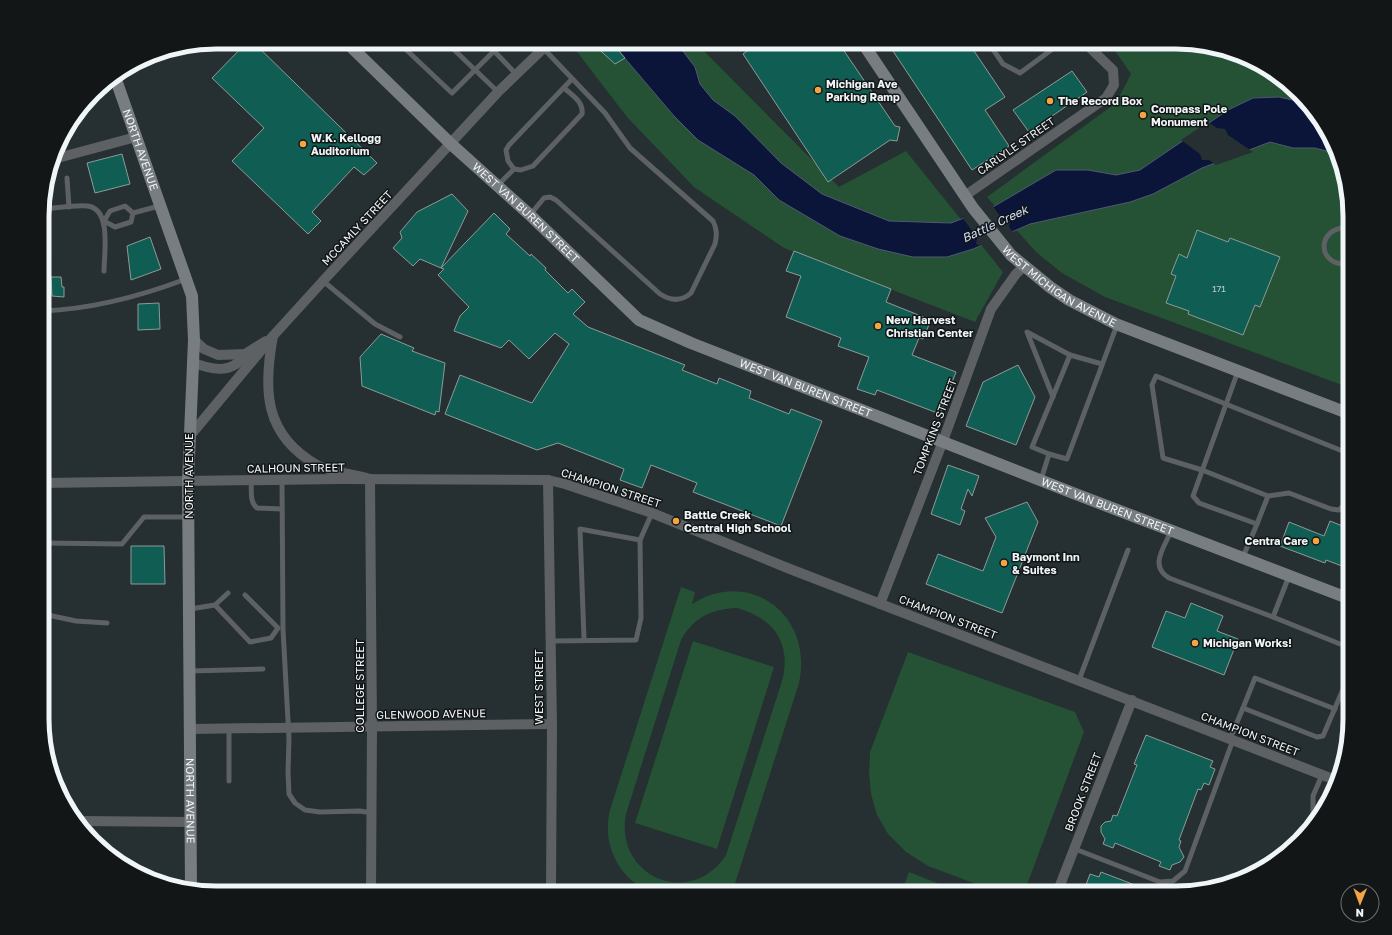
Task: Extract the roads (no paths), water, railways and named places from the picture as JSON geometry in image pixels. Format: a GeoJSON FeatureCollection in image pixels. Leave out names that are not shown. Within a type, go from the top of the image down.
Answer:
{"type":"FeatureCollection","features":[{"type":"Feature","properties":{"kind":"street","name":"WEST VAN BUREN STREET"},"geometry":{"type":"LineString","coordinates":[[353,49],[451,144],[530,215],[639,320],[691,343],[1343,596]]}},
{"type":"Feature","properties":{"kind":"street","name":"MCCAMLY STREET"},"geometry":{"type":"LineString","coordinates":[[189,437],[273,336],[323,281],[498,92],[542,49]]}},
{"type":"Feature","properties":{"kind":"street","name":"WEST MICHIGAN AVENUE"},"geometry":{"type":"LineString","coordinates":[[867,49],[966,195],[973,208],[1011,255],[1068,300],[1117,324],[1343,411]]}},
{"type":"Feature","properties":{"kind":"street","name":"CARLYLE STREET"},"geometry":{"type":"LineString","coordinates":[[966,195],[1106,98],[1114,85],[1113,70],[1091,49]]}},
{"type":"Feature","properties":{"kind":"street","name":"NORTH AVENUE"},"geometry":{"type":"LineString","coordinates":[[117,82],[159,206],[192,296],[194,340],[188,481],[191,884]]}},
{"type":"Feature","properties":{"kind":"street"},"geometry":{"type":"LineString","coordinates":[[60,156],[136,137]]}},
{"type":"Feature","properties":{"kind":"street","name":"TOMPKINS STREET"},"geometry":{"type":"LineString","coordinates":[[880,604],[943,441],[991,309],[1016,273],[1024,266]]}},
{"type":"Feature","properties":{"kind":"street"},"geometry":{"type":"LineString","coordinates":[[192,362],[208,369],[228,368],[241,360],[245,354],[273,336]]}},
{"type":"Feature","properties":{"kind":"street"},"geometry":{"type":"LineString","coordinates":[[273,336],[268,365],[267,388],[269,407],[281,433],[299,451],[318,466],[370,479]]}},
{"type":"Feature","properties":{"kind":"street"},"geometry":{"type":"LineString","coordinates":[[194,340],[204,349],[218,355],[245,354]]}},
{"type":"Feature","properties":{"kind":"street","name":"CALHOUN STREET"},"geometry":{"type":"LineString","coordinates":[[49,483],[370,479],[548,480]]}},
{"type":"Feature","properties":{"kind":"street","name":"COLLEGE STREET"},"geometry":{"type":"LineString","coordinates":[[370,479],[372,727],[371,886]]}},
{"type":"Feature","properties":{"kind":"street","name":"CHAMPION STREET"},"geometry":{"type":"LineString","coordinates":[[548,480],[565,484],[652,513],[880,604],[1132,700],[1332,778]]}},
{"type":"Feature","properties":{"kind":"street","name":"WEST STREET"},"geometry":{"type":"LineString","coordinates":[[548,480],[552,724],[551,886]]}},
{"type":"Feature","properties":{"kind":"street","name":"BROOK STREET"},"geometry":{"type":"LineString","coordinates":[[1060,886],[1132,700]]}},
{"type":"Feature","properties":{"kind":"street","name":"GLENWOOD AVENUE"},"geometry":{"type":"LineString","coordinates":[[191,729],[552,724]]}},
{"type":"Feature","properties":{"kind":"street"},"geometry":{"type":"LineString","coordinates":[[84,821],[191,822]]}},
{"type":"Feature","properties":{"kind":"lane"},"geometry":{"type":"LineString","coordinates":[[405,49],[452,93],[494,51],[516,74]]}},
{"type":"Feature","properties":{"kind":"lane"},"geometry":{"type":"LineString","coordinates":[[454,49],[498,92]]}},
{"type":"Feature","properties":{"kind":"lane"},"geometry":{"type":"LineString","coordinates":[[530,215],[544,198],[550,197],[556,200],[660,294],[667,298],[676,300],[684,299],[691,293],[715,244],[716,229],[713,221],[630,148],[623,140],[612,121],[572,79],[549,49]]}},
{"type":"Feature","properties":{"kind":"lane"},"geometry":{"type":"LineString","coordinates":[[993,49],[1003,64],[1020,73],[1053,49]]}},
{"type":"Feature","properties":{"kind":"lane"},"geometry":{"type":"LineString","coordinates":[[564,88],[581,104],[583,109],[582,114],[533,166],[521,170],[514,169],[508,161],[506,150],[572,79]]}},
{"type":"Feature","properties":{"kind":"lane"},"geometry":{"type":"LineString","coordinates":[[497,186],[514,169]]}},
{"type":"Feature","properties":{"kind":"lane"},"geometry":{"type":"LineString","coordinates":[[67,178],[69,207]]}},
{"type":"Feature","properties":{"kind":"lane"},"geometry":{"type":"LineString","coordinates":[[49,209],[88,206],[98,211],[104,221],[115,228],[131,222],[133,213]]}},
{"type":"Feature","properties":{"kind":"lane"},"geometry":{"type":"LineString","coordinates":[[104,271],[104,221],[110,211],[125,206],[133,213]]}},
{"type":"Feature","properties":{"kind":"lane"},"geometry":{"type":"LineString","coordinates":[[133,213],[159,206]]}},
{"type":"Feature","properties":{"kind":"lane"},"geometry":{"type":"LineString","coordinates":[[1343,227],[1333,230],[1328,234],[1324,247],[1325,253],[1331,261],[1343,264]]}},
{"type":"Feature","properties":{"kind":"lane"},"geometry":{"type":"LineString","coordinates":[[49,311],[147,294],[186,279]]}},
{"type":"Feature","properties":{"kind":"lane"},"geometry":{"type":"LineString","coordinates":[[323,281],[375,324],[400,337]]}},
{"type":"Feature","properties":{"kind":"lane"},"geometry":{"type":"LineString","coordinates":[[1070,355],[1032,447],[1067,459],[1117,324]]}},
{"type":"Feature","properties":{"kind":"lane"},"geometry":{"type":"LineString","coordinates":[[1053,397],[1027,332],[1070,355],[1102,364]]}},
{"type":"Feature","properties":{"kind":"lane"},"geometry":{"type":"LineString","coordinates":[[1238,370],[1193,496],[1199,503],[1257,524]]}},
{"type":"Feature","properties":{"kind":"lane"},"geometry":{"type":"LineString","coordinates":[[1343,451],[1156,376],[1152,385],[1163,458],[1202,470],[1268,496],[1289,493],[1332,509],[1339,510],[1343,506]]}},
{"type":"Feature","properties":{"kind":"lane"},"geometry":{"type":"LineString","coordinates":[[1041,480],[1049,454]]}},
{"type":"Feature","properties":{"kind":"lane"},"geometry":{"type":"LineString","coordinates":[[252,480],[254,506],[257,508],[282,509]]}},
{"type":"Feature","properties":{"kind":"lane"},"geometry":{"type":"LineString","coordinates":[[282,480],[280,629],[287,728],[289,794],[295,803],[305,810],[320,812],[360,811],[372,813]]}},
{"type":"Feature","properties":{"kind":"lane"},"geometry":{"type":"LineString","coordinates":[[1243,557],[1268,496]]}},
{"type":"Feature","properties":{"kind":"lane"},"geometry":{"type":"LineString","coordinates":[[551,641],[584,639],[636,640],[641,618],[640,540],[652,513]]}},
{"type":"Feature","properties":{"kind":"lane"},"geometry":{"type":"LineString","coordinates":[[49,543],[122,544],[144,518],[188,518]]}},
{"type":"Feature","properties":{"kind":"lane"},"geometry":{"type":"LineString","coordinates":[[584,639],[580,529],[640,540]]}},
{"type":"Feature","properties":{"kind":"lane"},"geometry":{"type":"LineString","coordinates":[[1171,530],[1158,563],[1158,568],[1161,574],[1343,645]]}},
{"type":"Feature","properties":{"kind":"lane"},"geometry":{"type":"LineString","coordinates":[[1078,680],[1128,550]]}},
{"type":"Feature","properties":{"kind":"lane"},"geometry":{"type":"LineString","coordinates":[[1273,617],[1289,575]]}},
{"type":"Feature","properties":{"kind":"lane"},"geometry":{"type":"LineString","coordinates":[[189,609],[215,606],[228,592]]}},
{"type":"Feature","properties":{"kind":"lane"},"geometry":{"type":"LineString","coordinates":[[245,595],[280,629]]}},
{"type":"Feature","properties":{"kind":"lane"},"geometry":{"type":"LineString","coordinates":[[215,606],[250,642],[271,638],[280,629]]}},
{"type":"Feature","properties":{"kind":"lane"},"geometry":{"type":"LineString","coordinates":[[49,615],[76,621],[107,623]]}},
{"type":"Feature","properties":{"kind":"lane"},"geometry":{"type":"LineString","coordinates":[[190,671],[263,669]]}},
{"type":"Feature","properties":{"kind":"lane"},"geometry":{"type":"LineString","coordinates":[[1075,849],[1160,882],[1174,881],[1185,871],[1231,740],[1255,678],[1335,709]]}},
{"type":"Feature","properties":{"kind":"lane"},"geometry":{"type":"LineString","coordinates":[[1243,708],[1317,738],[1323,736],[1343,690]]}},
{"type":"Feature","properties":{"kind":"lane"},"geometry":{"type":"LineString","coordinates":[[229,728],[229,782]]}},
{"type":"Feature","properties":{"kind":"lane"},"geometry":{"type":"LineString","coordinates":[[1313,815],[1313,796],[1322,775]]}},
{"type":"Feature","properties":{"kind":"water","name":"Battle Creek"},"geometry":{"type":"Polygon","coordinates":[[[617,49],[681,49],[695,67],[700,84],[713,100],[735,116],[781,163],[822,194],[889,221],[951,223],[993,207],[1056,170],[1088,170],[1116,175],[1140,170],[1228,110],[1253,98],[1279,97],[1297,101],[1315,123],[1330,152],[1315,148],[1293,148],[1270,142],[1202,168],[1153,194],[1130,202],[1030,224],[973,249],[947,257],[913,257],[878,249],[840,236],[779,200],[754,175],[698,140],[674,116],[617,49]]]}},
{"type":"Feature","properties":{"kind":"place","name":"Michigan Ave Parking Ramp"},"geometry":{"type":"Point","coordinates":[818,90]}},
{"type":"Feature","properties":{"kind":"place","name":"The Record Box"},"geometry":{"type":"Point","coordinates":[1050,101]}},
{"type":"Feature","properties":{"kind":"place","name":"Compass Pole Monument"},"geometry":{"type":"Point","coordinates":[1143,115]}},
{"type":"Feature","properties":{"kind":"place","name":"W.K. Kellogg Auditorium"},"geometry":{"type":"Point","coordinates":[303,144]}},
{"type":"Feature","properties":{"kind":"place","name":"New Harvest Christian Center"},"geometry":{"type":"Point","coordinates":[878,326]}},
{"type":"Feature","properties":{"kind":"place","name":"Battle Creek Central High School"},"geometry":{"type":"Point","coordinates":[676,521]}},
{"type":"Feature","properties":{"kind":"place","name":"Centra Care"},"geometry":{"type":"Point","coordinates":[1316,541]}},
{"type":"Feature","properties":{"kind":"place","name":"Baymont Inn & Suites"},"geometry":{"type":"Point","coordinates":[1004,563]}},
{"type":"Feature","properties":{"kind":"place","name":"Michigan Works!"},"geometry":{"type":"Point","coordinates":[1195,643]}}]}
